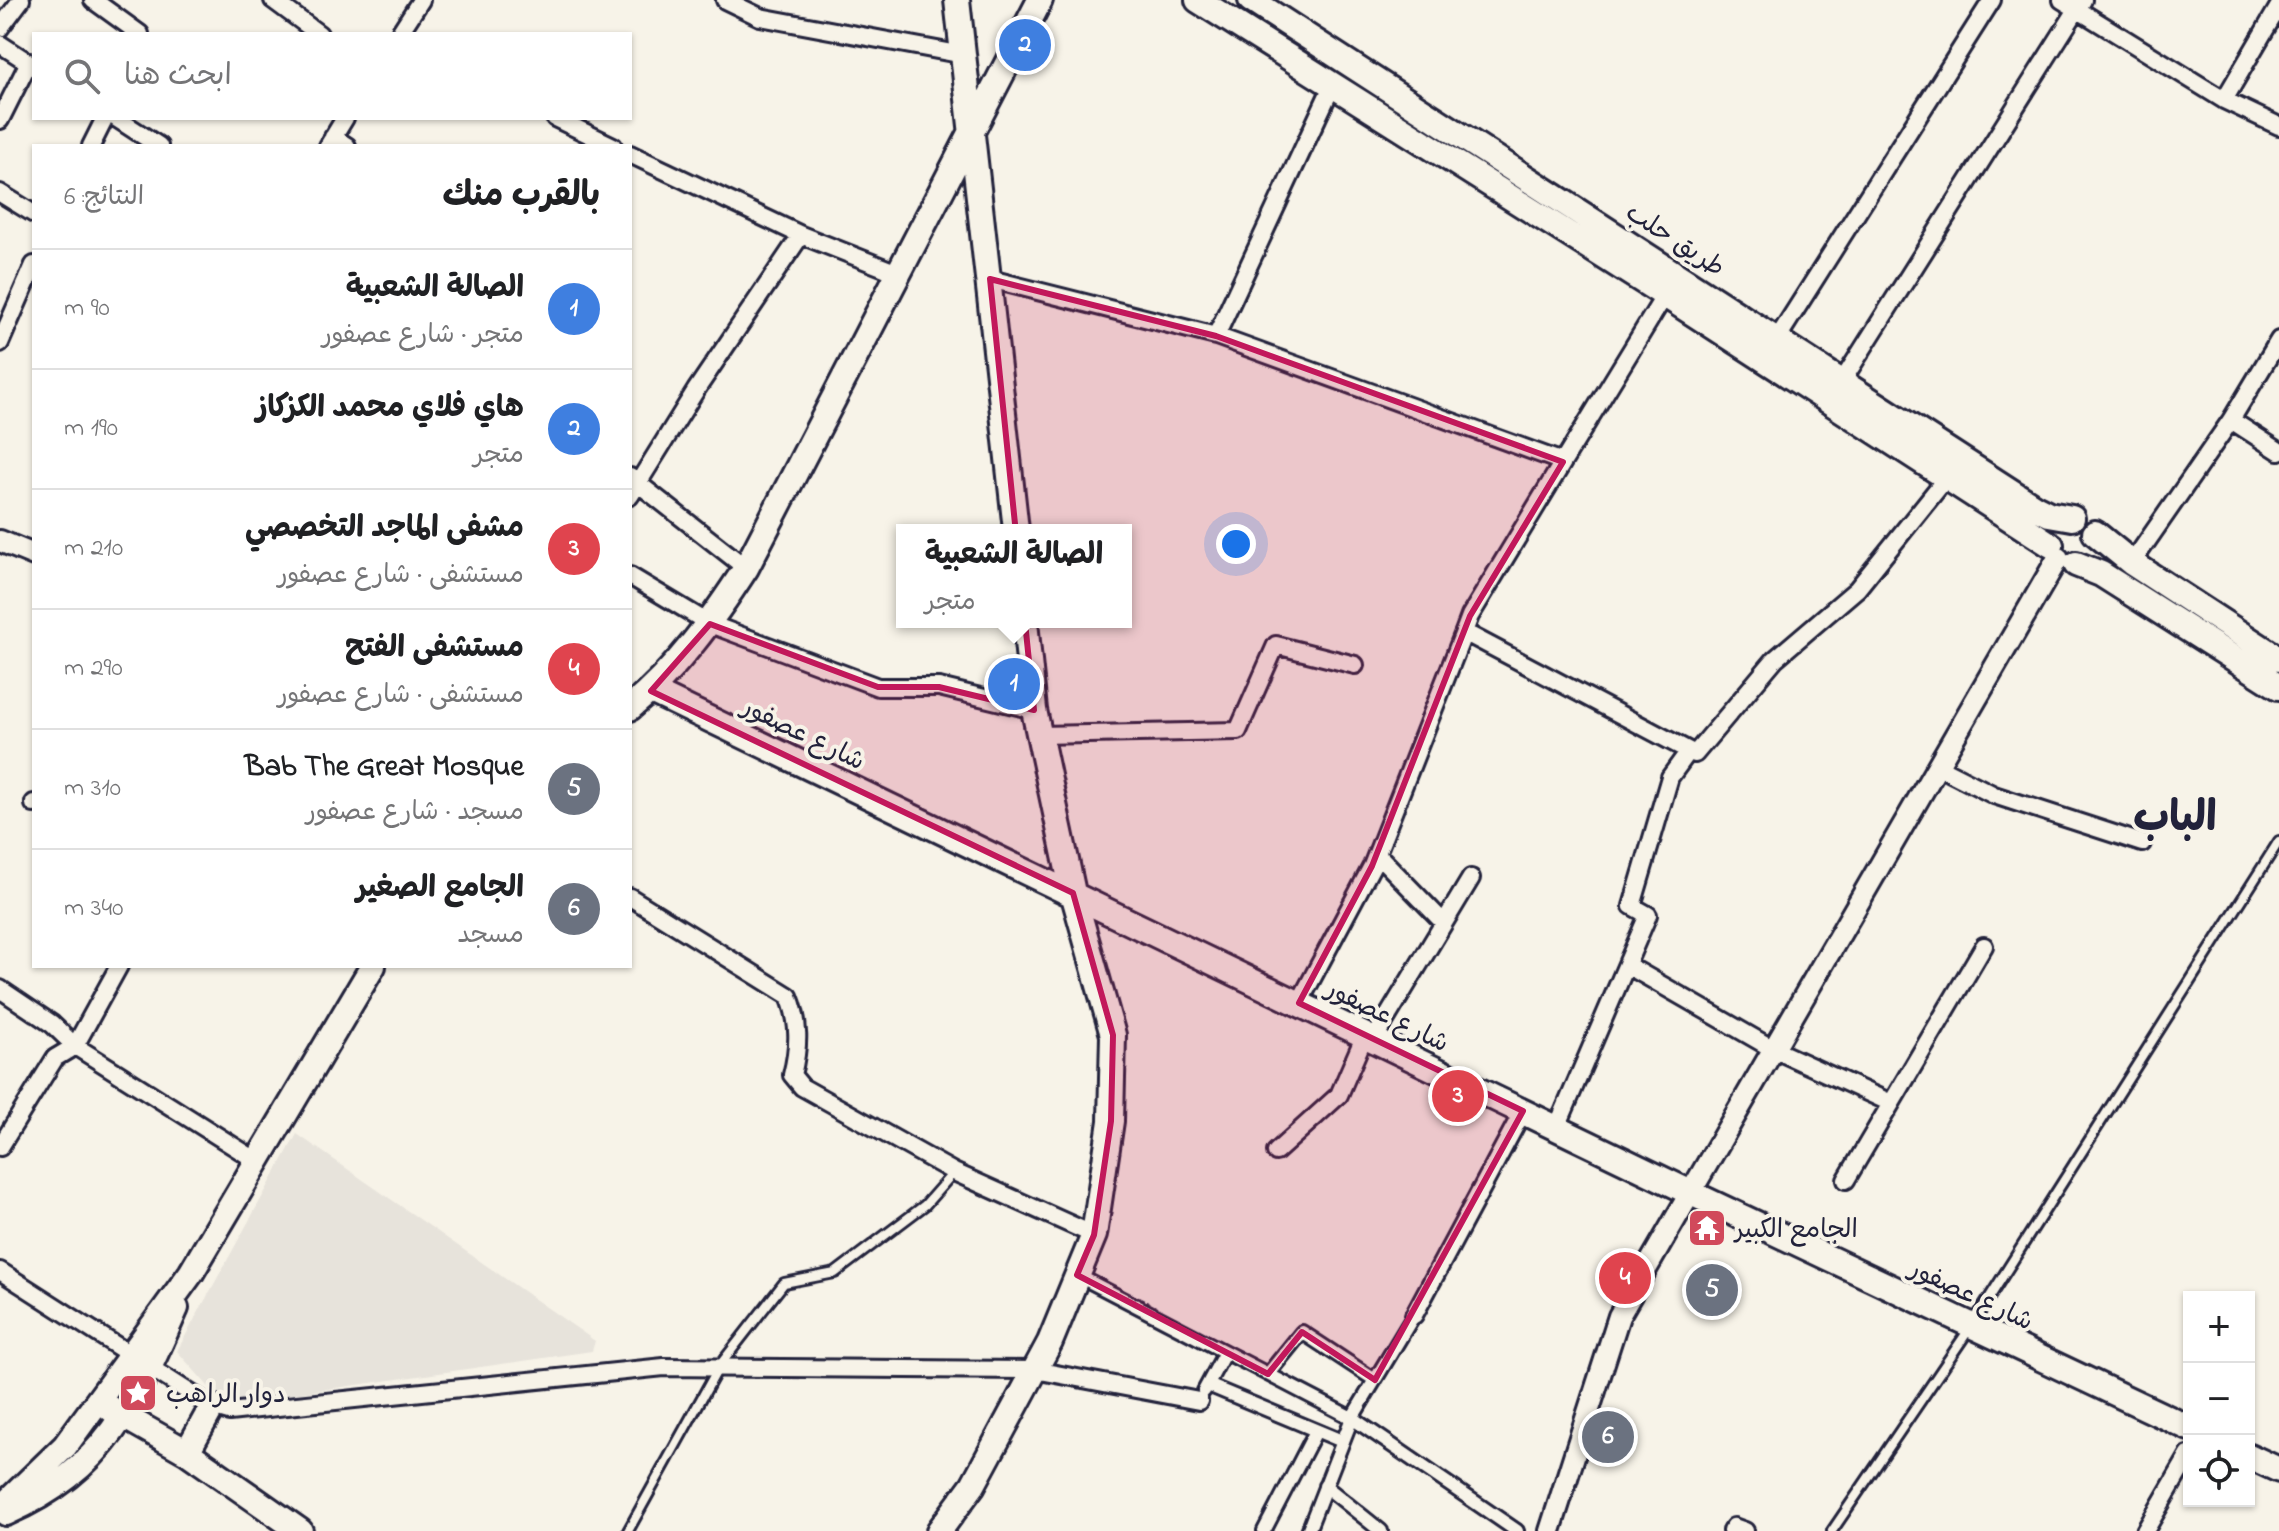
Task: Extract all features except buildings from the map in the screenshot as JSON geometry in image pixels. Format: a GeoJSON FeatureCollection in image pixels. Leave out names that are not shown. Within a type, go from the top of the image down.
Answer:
{"type":"FeatureCollection","features":[{"type":"Feature","properties":{"kind":"main road"},"geometry":{"type":"LineString","coordinates":[[957,0],[1015,524]]}},
{"type":"Feature","properties":{"kind":"main road"},"geometry":{"type":"LineString","coordinates":[[632,706],[651,691],[710,624],[746,568],[1040,0]]}},
{"type":"Feature","properties":{"kind":"main road"},"geometry":{"type":"LineString","coordinates":[[1198,0],[1665,295],[2062,555],[2101,574],[2279,687]]}},
{"type":"Feature","properties":{"kind":"main road","name":"طريق حلب"},"geometry":{"type":"LineString","coordinates":[[1251,0],[2035,507],[2049,514],[2072,518]]}},
{"type":"Feature","properties":{"kind":"main road"},"geometry":{"type":"LineString","coordinates":[[2062,555],[2055,527],[2072,518],[2088,523],[2095,533],[2132,563],[2279,659]]}},
{"type":"Feature","properties":{"kind":"main road"},"geometry":{"type":"LineString","coordinates":[[2062,555],[2093,553],[2095,533]]}},
{"type":"Feature","properties":{"kind":"main road"},"geometry":{"type":"LineString","coordinates":[[939,1531],[973,1485],[1035,1370],[1094,1235],[1111,1121],[1113,1035],[1073,893],[1039,735],[1026,628]]}},
{"type":"Feature","properties":{"kind":"main road","name":"شارع عصفور"},"geometry":{"type":"LineString","coordinates":[[651,691],[1689,1192],[2183,1425]]}},
{"type":"Feature","properties":{"kind":"main road"},"geometry":{"type":"LineString","coordinates":[[0,1516],[41,1497],[74,1474],[123,1416],[140,1359],[372,968]]}},
{"type":"Feature","properties":{"kind":"main road"},"geometry":{"type":"LineString","coordinates":[[0,1509],[49,1463],[98,1400],[140,1359]]}},
{"type":"Feature","properties":{"kind":"main road"},"geometry":{"type":"LineString","coordinates":[[98,1400],[187,1452],[300,1531]]}},
{"type":"Feature","properties":{"kind":"main road"},"geometry":{"type":"LineString","coordinates":[[187,1452],[212,1407]]}},
{"type":"Feature","properties":{"kind":"main road"},"geometry":{"type":"LineString","coordinates":[[2255,1459],[2279,1470]]}},
{"type":"Feature","properties":{"kind":"street"},"geometry":{"type":"LineString","coordinates":[[0,28],[21,0]]}},
{"type":"Feature","properties":{"kind":"street"},"geometry":{"type":"LineString","coordinates":[[93,0],[137,32]]}},
{"type":"Feature","properties":{"kind":"street"},"geometry":{"type":"LineString","coordinates":[[273,0],[316,32]]}},
{"type":"Feature","properties":{"kind":"street"},"geometry":{"type":"LineString","coordinates":[[400,32],[421,0]]}},
{"type":"Feature","properties":{"kind":"street"},"geometry":{"type":"LineString","coordinates":[[725,0],[760,17],[964,55]]}},
{"type":"Feature","properties":{"kind":"street"},"geometry":{"type":"LineString","coordinates":[[1777,339],[1992,0]]}},
{"type":"Feature","properties":{"kind":"street"},"geometry":{"type":"LineString","coordinates":[[2062,0],[2081,5],[2224,100],[2279,126]]}},
{"type":"Feature","properties":{"kind":"street"},"geometry":{"type":"LineString","coordinates":[[1843,380],[2081,5]]}},
{"type":"Feature","properties":{"kind":"street"},"geometry":{"type":"LineString","coordinates":[[2224,100],[2279,6]]}},
{"type":"Feature","properties":{"kind":"street"},"geometry":{"type":"LineString","coordinates":[[0,44],[32,64],[0,120]]}},
{"type":"Feature","properties":{"kind":"street"},"geometry":{"type":"LineString","coordinates":[[1216,336],[1333,84]]}},
{"type":"Feature","properties":{"kind":"street"},"geometry":{"type":"LineString","coordinates":[[92,144],[104,120]]}},
{"type":"Feature","properties":{"kind":"street"},"geometry":{"type":"LineString","coordinates":[[119,120],[156,144]]}},
{"type":"Feature","properties":{"kind":"street"},"geometry":{"type":"LineString","coordinates":[[336,143],[344,120]]}},
{"type":"Feature","properties":{"kind":"street"},"geometry":{"type":"LineString","coordinates":[[559,120],[609,144]]}},
{"type":"Feature","properties":{"kind":"street"},"geometry":{"type":"LineString","coordinates":[[632,155],[801,235],[900,274]]}},
{"type":"Feature","properties":{"kind":"street"},"geometry":{"type":"LineString","coordinates":[[0,193],[32,213]]}},
{"type":"Feature","properties":{"kind":"street"},"geometry":{"type":"LineString","coordinates":[[746,568],[633,486],[801,235]]}},
{"type":"Feature","properties":{"kind":"street"},"geometry":{"type":"LineString","coordinates":[[0,343],[32,270]]}},
{"type":"Feature","properties":{"kind":"street"},"geometry":{"type":"LineString","coordinates":[[990,279],[1216,336],[1563,462]]}},
{"type":"Feature","properties":{"kind":"street"},"geometry":{"type":"LineString","coordinates":[[1299,1003],[1377,854],[1470,616],[1665,295]]}},
{"type":"Feature","properties":{"kind":"street"},"geometry":{"type":"LineString","coordinates":[[2132,563],[2231,420],[2279,340]]}},
{"type":"Feature","properties":{"kind":"street"},"geometry":{"type":"LineString","coordinates":[[2231,420],[2279,451]]}},
{"type":"Feature","properties":{"kind":"street"},"geometry":{"type":"LineString","coordinates":[[1464,632],[1695,754],[1775,659],[1857,589],[1947,477]]}},
{"type":"Feature","properties":{"kind":"street"},"geometry":{"type":"LineString","coordinates":[[0,541],[32,554]]}},
{"type":"Feature","properties":{"kind":"street"},"geometry":{"type":"LineString","coordinates":[[1550,1531],[1619,1316],[2062,555]]}},
{"type":"Feature","properties":{"kind":"street"},"geometry":{"type":"LineString","coordinates":[[632,577],[710,624],[878,687],[939,687],[1034,710]]}},
{"type":"Feature","properties":{"kind":"street"},"geometry":{"type":"LineString","coordinates":[[1039,735],[1238,731],[1276,645],[1355,665]]}},
{"type":"Feature","properties":{"kind":"street"},"geometry":{"type":"LineString","coordinates":[[1557,1127],[1648,915],[1632,906],[1670,777],[1689,751]]}},
{"type":"Feature","properties":{"kind":"street"},"geometry":{"type":"LineString","coordinates":[[1937,766],[1994,795],[2142,843]]}},
{"type":"Feature","properties":{"kind":"street"},"geometry":{"type":"LineString","coordinates":[[1377,854],[1444,923]]}},
{"type":"Feature","properties":{"kind":"street"},"geometry":{"type":"LineString","coordinates":[[1276,1152],[1339,1095],[1370,1037],[1471,878]]}},
{"type":"Feature","properties":{"kind":"street"},"geometry":{"type":"LineString","coordinates":[[632,898],[789,996],[798,1018],[798,1052],[792,1075],[802,1087],[954,1172],[1094,1235]]}},
{"type":"Feature","properties":{"kind":"street"},"geometry":{"type":"LineString","coordinates":[[1846,1180],[1984,946]]}},
{"type":"Feature","properties":{"kind":"street"},"geometry":{"type":"LineString","coordinates":[[1627,965],[1773,1049],[1891,1103]]}},
{"type":"Feature","properties":{"kind":"street"},"geometry":{"type":"LineString","coordinates":[[0,1147],[55,1058],[75,1046],[118,968]]}},
{"type":"Feature","properties":{"kind":"street"},"geometry":{"type":"LineString","coordinates":[[0,989],[52,1024],[75,1046],[257,1161]]}},
{"type":"Feature","properties":{"kind":"street"},"geometry":{"type":"LineString","coordinates":[[1308,1531],[1352,1418],[1414,1315],[1523,1111]]}},
{"type":"Feature","properties":{"kind":"street"},"geometry":{"type":"LineString","coordinates":[[0,1271],[212,1407],[236,1412],[664,1367],[720,1365],[1035,1370],[1199,1401],[1225,1352]]}},
{"type":"Feature","properties":{"kind":"street"},"geometry":{"type":"LineString","coordinates":[[1077,1275],[1352,1418],[1517,1531]]}},
{"type":"Feature","properties":{"kind":"street"},"geometry":{"type":"LineString","coordinates":[[1268,1374],[1302,1332],[1375,1380]]}},
{"type":"Feature","properties":{"kind":"street"},"geometry":{"type":"LineString","coordinates":[[1208,1385],[1342,1441]]}},
{"type":"Feature","properties":{"kind":"street"},"geometry":{"type":"LineString","coordinates":[[1264,1531],[1316,1431]]}},
{"type":"Feature","properties":{"kind":"street"},"geometry":{"type":"LineString","coordinates":[[2145,1531],[2183,1465]]}},
{"type":"Feature","properties":{"kind":"street"},"geometry":{"type":"LineString","coordinates":[[1325,1486],[1381,1531]]}},
{"type":"Feature","properties":{"kind":"street"},"geometry":{"type":"LineString","coordinates":[[1731,1531],[1734,1527],[1745,1531]]}},
{"type":"Feature","properties":{"kind":"lane"},"geometry":{"type":"LineString","coordinates":[[1832,1531],[1972,1325],[2279,841]]}},
{"type":"Feature","properties":{"kind":"lane"},"geometry":{"type":"LineString","coordinates":[[628,1531],[720,1365],[784,1283],[835,1273],[925,1205],[954,1172]]}},
{"type":"Feature","properties":{"kind":"highlighted area"},"geometry":{"type":"Polygon","coordinates":[[[990,279],[1216,336],[1563,462],[1470,616],[1372,866],[1299,1003],[1523,1111],[1375,1380],[1302,1332],[1268,1374],[1077,1275],[1094,1235],[1111,1121],[1113,1035],[1073,893],[651,691],[710,624],[878,687],[939,687],[1034,710],[990,279]]]}},
{"type":"Feature","properties":{"kind":"shaded area"},"geometry":{"type":"Polygon","coordinates":[[[297,1134],[595,1341],[592,1351],[224,1404],[177,1351],[297,1134]]]}},
{"type":"Feature","properties":{"kind":"place","name":"هاي فلاي محمد الكزكاز"},"geometry":{"type":"Point","coordinates":[1025,45]}},
{"type":"Feature","properties":{"kind":"place","name":"الصالة الشعبية"},"geometry":{"type":"Point","coordinates":[1014,684]}},
{"type":"Feature","properties":{"kind":"place","name":"مشفى الماجد التخصصي"},"geometry":{"type":"Point","coordinates":[1458,1096]}},
{"type":"Feature","properties":{"kind":"place","name":"الجامع الكبير"},"geometry":{"type":"Point","coordinates":[1707,1228]}},
{"type":"Feature","properties":{"kind":"place","name":"مستشفى الفتح"},"geometry":{"type":"Point","coordinates":[1625,1278]}},
{"type":"Feature","properties":{"kind":"place","name":"Bab The Great Mosque"},"geometry":{"type":"Point","coordinates":[1712,1290]}},
{"type":"Feature","properties":{"kind":"place","name":"دوار الراهب"},"geometry":{"type":"Point","coordinates":[138,1393]}},
{"type":"Feature","properties":{"kind":"place","name":"الجامع الصغير"},"geometry":{"type":"Point","coordinates":[1608,1437]}},
{"type":"Feature","properties":{"kind":"district","name":"الباب"},"geometry":{"type":"Point","coordinates":[2175,815]}}]}
